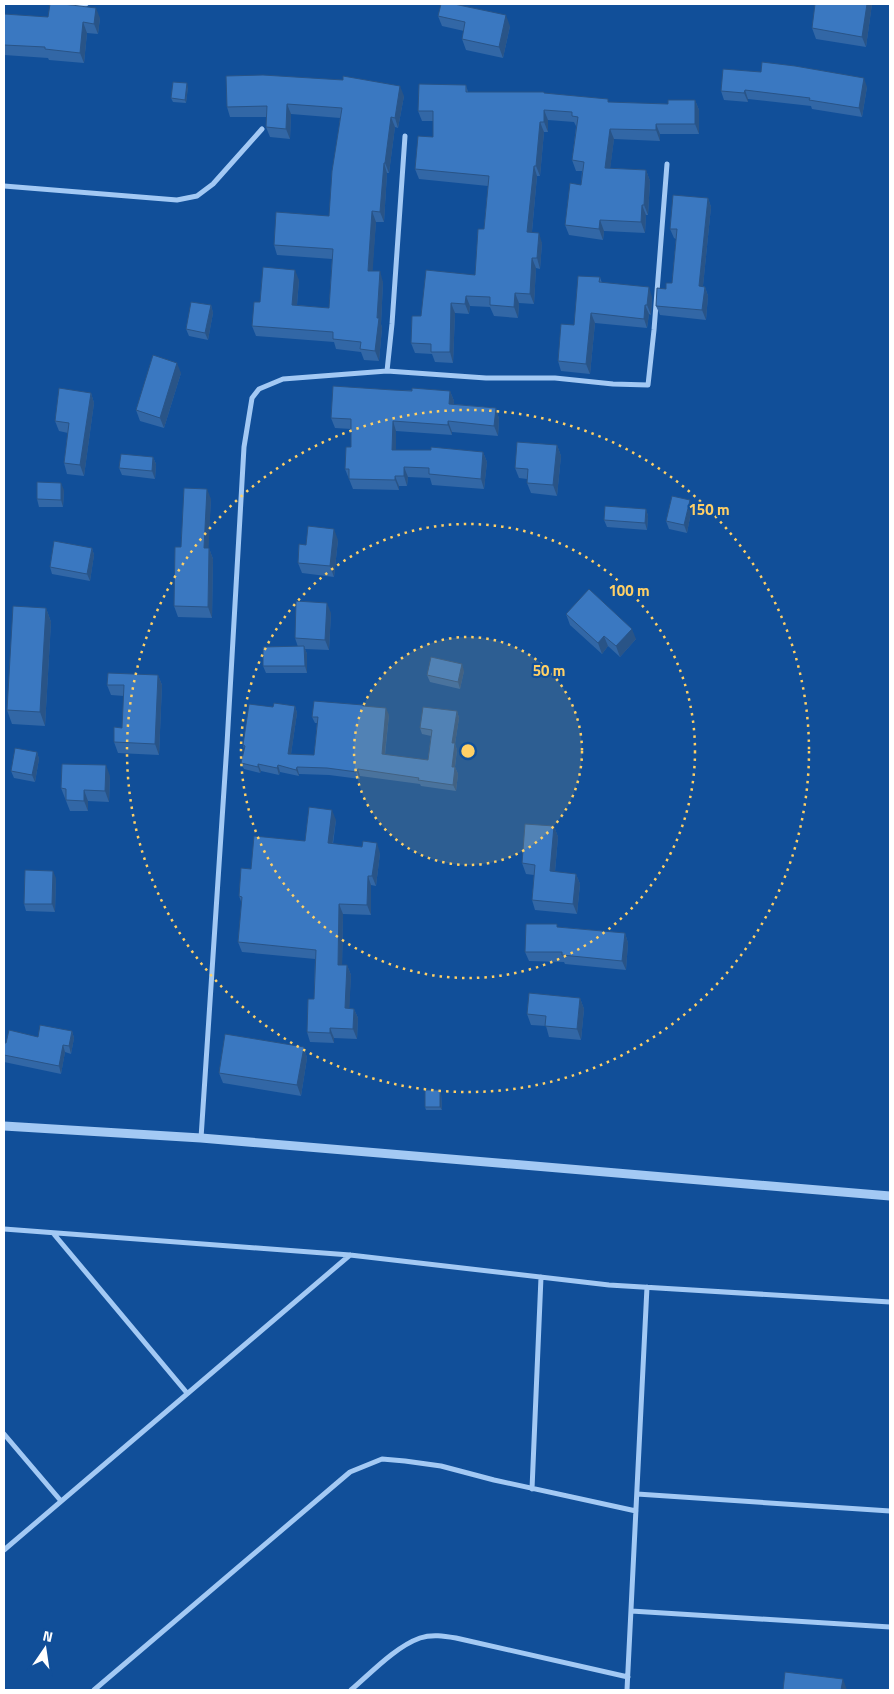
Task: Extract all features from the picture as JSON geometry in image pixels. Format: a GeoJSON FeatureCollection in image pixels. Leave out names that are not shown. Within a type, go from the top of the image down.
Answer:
{"type":"FeatureCollection","features":[{"type":"Feature","properties":{"kind":"street"},"geometry":{"type":"LineString","coordinates":[[65,4],[80,6],[86,4]]}},
{"type":"Feature","properties":{"kind":"street"},"geometry":{"type":"LineString","coordinates":[[4,186],[177,200],[197,196],[213,184],[262,129]]}},
{"type":"Feature","properties":{"kind":"street"},"geometry":{"type":"LineString","coordinates":[[387,371],[405,136]]}},
{"type":"Feature","properties":{"kind":"street"},"geometry":{"type":"LineString","coordinates":[[201,1138],[228,734],[244,447],[252,398],[259,389],[282,379],[387,371],[486,378],[555,378],[613,384],[648,385],[667,164]]}},
{"type":"Feature","properties":{"kind":"street"},"geometry":{"type":"LineString","coordinates":[[4,1126],[201,1138],[890,1196]]}},
{"type":"Feature","properties":{"kind":"street"},"geometry":{"type":"LineString","coordinates":[[4,1229],[350,1255],[609,1285],[890,1302]]}},
{"type":"Feature","properties":{"kind":"street"},"geometry":{"type":"LineString","coordinates":[[53,1233],[187,1393]]}},
{"type":"Feature","properties":{"kind":"street"},"geometry":{"type":"LineString","coordinates":[[4,1550],[350,1255]]}},
{"type":"Feature","properties":{"kind":"street"},"geometry":{"type":"LineString","coordinates":[[532,1488],[541,1277]]}},
{"type":"Feature","properties":{"kind":"street"},"geometry":{"type":"LineString","coordinates":[[627,1690],[647,1287]]}},
{"type":"Feature","properties":{"kind":"street"},"geometry":{"type":"LineString","coordinates":[[4,1434],[61,1501]]}},
{"type":"Feature","properties":{"kind":"street"},"geometry":{"type":"LineString","coordinates":[[94,1690],[350,1472],[382,1459],[406,1460],[441,1466],[636,1511]]}},
{"type":"Feature","properties":{"kind":"street"},"geometry":{"type":"LineString","coordinates":[[637,1494],[890,1511]]}},
{"type":"Feature","properties":{"kind":"street"},"geometry":{"type":"LineString","coordinates":[[631,1611],[890,1628]]}},
{"type":"Feature","properties":{"kind":"street"},"geometry":{"type":"LineString","coordinates":[[351,1690],[401,1648],[420,1638],[430,1636],[456,1638],[628,1677]]}},
{"type":"Feature","properties":{"kind":"building"},"geometry":{"type":"Polygon","coordinates":[[[50,4],[96,8],[94,24],[83,22],[80,53],[45,49],[45,47],[4,45],[4,14],[48,17],[50,4]]]}},
{"type":"Feature","properties":{"kind":"building"},"geometry":{"type":"Polygon","coordinates":[[[441,4],[454,4],[506,15],[499,47],[462,39],[465,22],[438,16],[441,4]]]}},
{"type":"Feature","properties":{"kind":"building"},"geometry":{"type":"Polygon","coordinates":[[[815,4],[867,4],[862,37],[812,28],[815,4]]]}},
{"type":"Feature","properties":{"kind":"building"},"geometry":{"type":"Polygon","coordinates":[[[762,62],[864,78],[859,108],[809,100],[810,98],[745,90],[744,93],[721,91],[723,69],[761,72],[762,62]]]}},
{"type":"Feature","properties":{"kind":"building"},"geometry":{"type":"Polygon","coordinates":[[[263,75],[343,80],[343,76],[400,86],[395,118],[391,117],[384,163],[380,212],[372,211],[368,271],[380,271],[377,318],[379,318],[375,351],[360,349],[361,342],[333,339],[333,332],[252,326],[254,302],[260,302],[263,267],[295,270],[292,305],[329,308],[333,249],[274,245],[276,212],[329,216],[332,171],[342,108],[287,104],[286,129],[266,127],[267,106],[227,107],[226,76],[263,75]]]}},
{"type":"Feature","properties":{"kind":"building"},"geometry":{"type":"Polygon","coordinates":[[[173,82],[187,83],[185,100],[171,98],[173,82]]]}},
{"type":"Feature","properties":{"kind":"building"},"geometry":{"type":"Polygon","coordinates":[[[419,84],[466,85],[466,92],[544,92],[608,99],[608,102],[668,104],[668,100],[695,100],[695,124],[656,124],[656,130],[610,129],[605,168],[646,170],[644,205],[642,205],[641,222],[600,220],[599,229],[565,225],[570,183],[581,185],[584,162],[572,160],[578,117],[572,116],[572,112],[544,110],[544,122],[540,122],[527,232],[539,233],[537,258],[532,258],[530,294],[515,293],[514,307],[490,305],[490,297],[466,296],[465,304],[451,303],[450,352],[431,352],[431,344],[411,343],[412,316],[421,316],[426,270],[475,275],[478,229],[484,229],[489,176],[415,169],[418,136],[433,137],[433,111],[418,111],[419,84]]]}},
{"type":"Feature","properties":{"kind":"building"},"geometry":{"type":"Polygon","coordinates":[[[673,195],[708,198],[699,286],[705,287],[702,310],[656,306],[657,288],[666,289],[666,283],[672,283],[677,229],[670,229],[673,195]]]}},
{"type":"Feature","properties":{"kind":"building"},"geometry":{"type":"Polygon","coordinates":[[[578,276],[600,277],[599,282],[649,287],[644,319],[591,313],[586,364],[558,361],[561,324],[574,325],[578,276]]]}},
{"type":"Feature","properties":{"kind":"building"},"geometry":{"type":"Polygon","coordinates":[[[191,302],[211,305],[205,333],[186,329],[191,302]]]}},
{"type":"Feature","properties":{"kind":"building"},"geometry":{"type":"Polygon","coordinates":[[[153,355],[177,363],[160,418],[136,410],[153,355]]]}},
{"type":"Feature","properties":{"kind":"building"},"geometry":{"type":"Polygon","coordinates":[[[333,386],[412,391],[412,388],[450,391],[449,404],[496,408],[494,426],[448,421],[448,425],[393,421],[392,450],[431,450],[431,447],[483,452],[481,479],[429,474],[429,468],[404,467],[404,476],[395,476],[395,480],[349,479],[349,469],[345,469],[346,447],[351,447],[351,419],[331,418],[333,386]]]}},
{"type":"Feature","properties":{"kind":"building"},"geometry":{"type":"Polygon","coordinates":[[[59,388],[91,393],[80,465],[64,463],[69,423],[55,421],[59,388]]]}},
{"type":"Feature","properties":{"kind":"building"},"geometry":{"type":"Polygon","coordinates":[[[517,442],[557,445],[553,485],[527,483],[528,469],[515,468],[517,442]]]}},
{"type":"Feature","properties":{"kind":"building"},"geometry":{"type":"Polygon","coordinates":[[[121,454],[153,457],[152,471],[119,468],[121,454]]]}},
{"type":"Feature","properties":{"kind":"building"},"geometry":{"type":"Polygon","coordinates":[[[37,482],[61,483],[61,500],[37,499],[37,482]]]}},
{"type":"Feature","properties":{"kind":"building"},"geometry":{"type":"Polygon","coordinates":[[[184,488],[207,489],[204,548],[209,548],[208,607],[174,606],[175,547],[181,547],[184,488]]]}},
{"type":"Feature","properties":{"kind":"building"},"geometry":{"type":"Polygon","coordinates":[[[672,496],[690,500],[684,525],[666,521],[672,496]]]}},
{"type":"Feature","properties":{"kind":"building"},"geometry":{"type":"Polygon","coordinates":[[[605,506],[646,509],[645,523],[604,520],[605,506]]]}},
{"type":"Feature","properties":{"kind":"building"},"geometry":{"type":"Polygon","coordinates":[[[308,526],[334,529],[330,566],[298,563],[299,544],[306,545],[308,526]]]}},
{"type":"Feature","properties":{"kind":"building"},"geometry":{"type":"Polygon","coordinates":[[[54,541],[92,548],[87,574],[50,567],[54,541]]]}},
{"type":"Feature","properties":{"kind":"building"},"geometry":{"type":"Polygon","coordinates":[[[589,589],[632,629],[616,646],[604,636],[598,643],[566,614],[589,589]]]}},
{"type":"Feature","properties":{"kind":"building"},"geometry":{"type":"Polygon","coordinates":[[[296,601],[327,603],[325,640],[295,638],[296,601]]]}},
{"type":"Feature","properties":{"kind":"building"},"geometry":{"type":"Polygon","coordinates":[[[13,606],[46,608],[40,712],[7,710],[13,606]]]}},
{"type":"Feature","properties":{"kind":"building"},"geometry":{"type":"Polygon","coordinates":[[[304,646],[305,666],[263,666],[263,647],[304,646]]]}},
{"type":"Feature","properties":{"kind":"building"},"geometry":{"type":"Polygon","coordinates":[[[431,657],[462,664],[458,682],[427,675],[431,657]]]}},
{"type":"Feature","properties":{"kind":"building"},"geometry":{"type":"Polygon","coordinates":[[[108,673],[158,675],[155,744],[114,742],[114,727],[122,728],[124,685],[107,685],[108,673]]]}},
{"type":"Feature","properties":{"kind":"building"},"geometry":{"type":"Polygon","coordinates":[[[314,701],[386,708],[382,754],[428,760],[432,730],[420,728],[423,707],[457,711],[452,743],[455,743],[452,767],[455,767],[453,785],[358,769],[357,772],[297,767],[296,770],[278,765],[277,768],[258,764],[258,767],[241,763],[245,746],[243,745],[249,704],[273,707],[274,703],[295,706],[288,754],[314,755],[318,717],[312,717],[314,701]]]}},
{"type":"Feature","properties":{"kind":"building"},"geometry":{"type":"Polygon","coordinates":[[[15,748],[37,752],[32,775],[11,771],[15,748]]]}},
{"type":"Feature","properties":{"kind":"building"},"geometry":{"type":"Polygon","coordinates":[[[62,764],[106,765],[105,791],[84,790],[84,801],[66,800],[66,789],[61,788],[62,764]]]}},
{"type":"Feature","properties":{"kind":"building"},"geometry":{"type":"Polygon","coordinates":[[[309,807],[332,810],[328,843],[362,847],[363,841],[377,843],[372,876],[368,876],[367,905],[339,904],[338,965],[347,965],[345,1008],[354,1009],[353,1029],[330,1028],[330,1033],[307,1032],[308,999],[314,999],[316,950],[238,942],[242,897],[239,896],[241,868],[251,869],[254,836],[305,841],[309,807]]]}},
{"type":"Feature","properties":{"kind":"building"},"geometry":{"type":"Polygon","coordinates":[[[525,824],[554,826],[550,871],[576,874],[573,904],[532,900],[535,865],[522,863],[525,824]]]}},
{"type":"Feature","properties":{"kind":"building"},"geometry":{"type":"Polygon","coordinates":[[[25,870],[53,871],[52,904],[24,904],[25,870]]]}},
{"type":"Feature","properties":{"kind":"building"},"geometry":{"type":"Polygon","coordinates":[[[526,924],[557,924],[557,927],[625,933],[622,961],[562,955],[562,952],[525,952],[526,924]]]}},
{"type":"Feature","properties":{"kind":"building"},"geometry":{"type":"Polygon","coordinates":[[[529,993],[580,998],[577,1029],[545,1026],[546,1016],[527,1014],[529,993]]]}},
{"type":"Feature","properties":{"kind":"building"},"geometry":{"type":"Polygon","coordinates":[[[40,1025],[72,1031],[69,1046],[63,1045],[59,1066],[4,1055],[4,1043],[6,1043],[9,1030],[38,1037],[40,1025]]]}},
{"type":"Feature","properties":{"kind":"building"},"geometry":{"type":"Polygon","coordinates":[[[225,1034],[304,1047],[297,1085],[219,1073],[225,1034]]]}},
{"type":"Feature","properties":{"kind":"building"},"geometry":{"type":"Polygon","coordinates":[[[425,1090],[440,1090],[440,1107],[425,1107],[425,1090]]]}},
{"type":"Feature","properties":{"kind":"building"},"geometry":{"type":"Polygon","coordinates":[[[785,1672],[843,1679],[841,1690],[783,1690],[785,1672]]]}}]}
